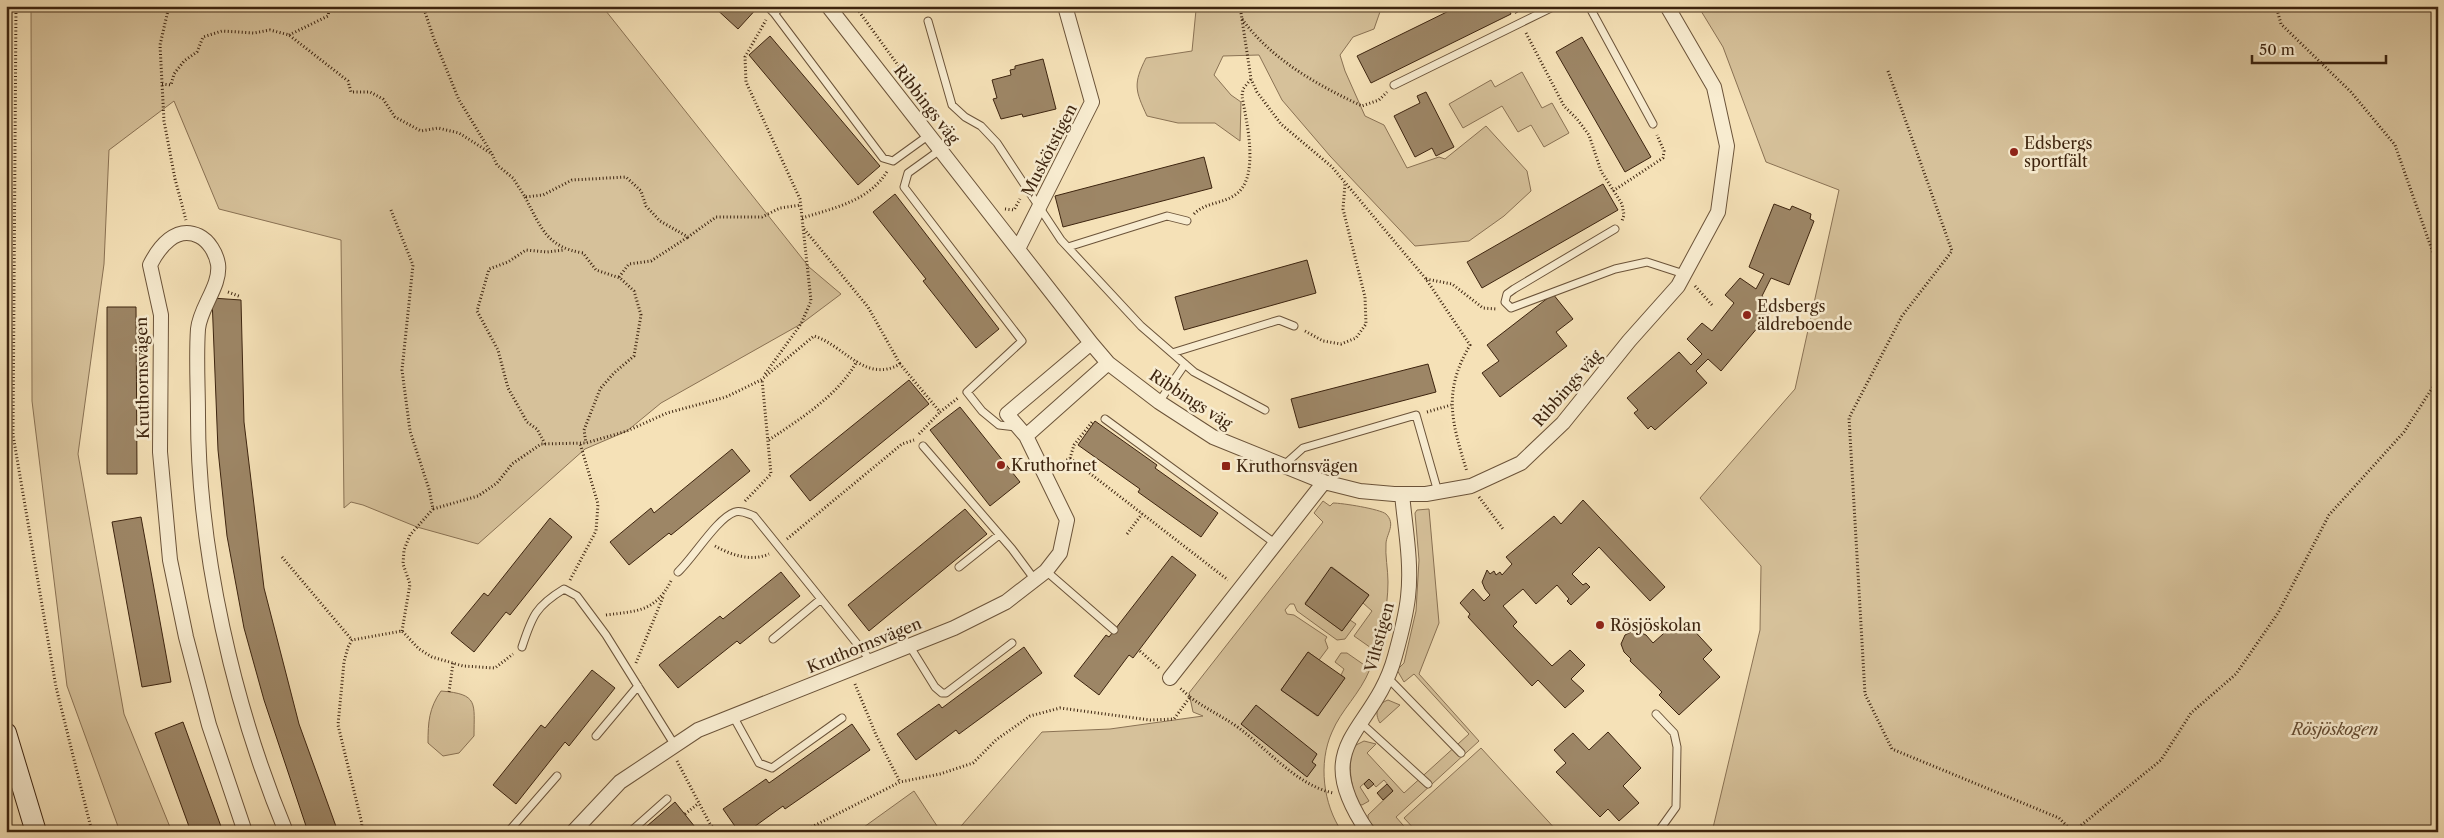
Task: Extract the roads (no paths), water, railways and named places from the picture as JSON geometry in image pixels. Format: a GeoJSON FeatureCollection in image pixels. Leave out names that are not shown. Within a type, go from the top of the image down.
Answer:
{"type":"FeatureCollection","features":[{"type":"Feature","properties":{"kind":"main road"},"geometry":{"type":"LineString","coordinates":[[6,733],[36,832]]}},
{"type":"Feature","properties":{"kind":"street","name":"Ribbings väg"},"geometry":{"type":"LineString","coordinates":[[828,6],[1108,363],[1159,402],[1213,437],[1324,482],[1360,491],[1402,494],[1438,492],[1471,486],[1521,463],[1563,423],[1629,341],[1678,286],[1718,212],[1727,146],[1714,87],[1667,6]]}},
{"type":"Feature","properties":{"kind":"street","name":"Muskötstigen"},"geometry":{"type":"LineString","coordinates":[[1018,249],[1092,102],[1065,6]]}},
{"type":"Feature","properties":{"kind":"street","name":"Kruthornsvägen"},"geometry":{"type":"LineString","coordinates":[[245,832],[209,725],[186,637],[170,560],[160,452],[161,315],[150,265],[165,242],[172,237],[190,234],[207,242],[216,257],[218,265],[218,274],[198,327],[198,449],[210,556],[222,625],[244,712],[270,792],[286,832]]}},
{"type":"Feature","properties":{"kind":"street","name":"Kruthornsvägen"},"geometry":{"type":"LineString","coordinates":[[574,831],[620,782],[698,730],[954,628],[1006,602],[1046,571],[1060,552],[1066,520],[1022,432],[1007,414],[1091,343]]}},
{"type":"Feature","properties":{"kind":"street"},"geometry":{"type":"LineString","coordinates":[[1022,432],[1108,363]]}},
{"type":"Feature","properties":{"kind":"street"},"geometry":{"type":"LineString","coordinates":[[1170,678],[1324,482]]}},
{"type":"Feature","properties":{"kind":"street","name":"Viltstigen"},"geometry":{"type":"LineString","coordinates":[[1368,832],[1351,808],[1343,778],[1342,764],[1348,742],[1387,677],[1394,658],[1408,597],[1408,559],[1402,494]]}},
{"type":"Feature","properties":{"kind":"lane"},"geometry":{"type":"LineString","coordinates":[[767,6],[883,158],[893,161],[929,135]]}},
{"type":"Feature","properties":{"kind":"lane"},"geometry":{"type":"LineString","coordinates":[[774,13],[783,6]]}},
{"type":"Feature","properties":{"kind":"lane"},"geometry":{"type":"LineString","coordinates":[[1394,85],[1555,6]]}},
{"type":"Feature","properties":{"kind":"lane"},"geometry":{"type":"LineString","coordinates":[[1588,6],[1653,124]]}},
{"type":"Feature","properties":{"kind":"lane"},"geometry":{"type":"LineString","coordinates":[[928,21],[952,105],[981,126],[997,142],[1039,208],[1068,247],[1141,326],[1194,372],[1265,410]]}},
{"type":"Feature","properties":{"kind":"lane"},"geometry":{"type":"LineString","coordinates":[[940,150],[908,173],[904,187],[1022,341],[967,392],[982,411],[999,425],[1022,432]]}},
{"type":"Feature","properties":{"kind":"lane"},"geometry":{"type":"LineString","coordinates":[[1068,247],[1167,216],[1187,221]]}},
{"type":"Feature","properties":{"kind":"lane"},"geometry":{"type":"LineString","coordinates":[[1615,230],[1514,289],[1507,294],[1505,302],[1512,308],[1615,269],[1646,262],[1684,274]]}},
{"type":"Feature","properties":{"kind":"lane"},"geometry":{"type":"LineString","coordinates":[[1172,353],[1279,320],[1294,326]]}},
{"type":"Feature","properties":{"kind":"lane"},"geometry":{"type":"LineString","coordinates":[[1159,402],[1185,364]]}},
{"type":"Feature","properties":{"kind":"lane"},"geometry":{"type":"LineString","coordinates":[[1283,466],[1303,448],[1416,415],[1438,492]]}},
{"type":"Feature","properties":{"kind":"lane"},"geometry":{"type":"LineString","coordinates":[[1105,419],[1276,544]]}},
{"type":"Feature","properties":{"kind":"lane"},"geometry":{"type":"LineString","coordinates":[[923,446],[1000,535],[1035,580]]}},
{"type":"Feature","properties":{"kind":"lane"},"geometry":{"type":"LineString","coordinates":[[678,572],[692,558],[720,521],[735,512],[743,512],[754,516],[871,661]]}},
{"type":"Feature","properties":{"kind":"lane"},"geometry":{"type":"LineString","coordinates":[[959,567],[1000,535]]}},
{"type":"Feature","properties":{"kind":"lane"},"geometry":{"type":"LineString","coordinates":[[1046,571],[1114,630]]}},
{"type":"Feature","properties":{"kind":"lane"},"geometry":{"type":"LineString","coordinates":[[522,647],[531,618],[542,606],[564,589],[576,596],[593,617],[638,686],[672,746]]}},
{"type":"Feature","properties":{"kind":"lane"},"geometry":{"type":"LineString","coordinates":[[773,639],[822,599]]}},
{"type":"Feature","properties":{"kind":"lane"},"geometry":{"type":"LineString","coordinates":[[909,645],[935,687],[942,693],[946,693],[1012,644]]}},
{"type":"Feature","properties":{"kind":"lane"},"geometry":{"type":"LineString","coordinates":[[1387,677],[1461,753]]}},
{"type":"Feature","properties":{"kind":"lane"},"geometry":{"type":"LineString","coordinates":[[596,736],[638,686]]}},
{"type":"Feature","properties":{"kind":"lane"},"geometry":{"type":"LineString","coordinates":[[1656,714],[1674,734],[1677,747],[1676,807],[1658,832]]}},
{"type":"Feature","properties":{"kind":"lane"},"geometry":{"type":"LineString","coordinates":[[733,716],[760,763],[772,768],[842,718]]}},
{"type":"Feature","properties":{"kind":"lane"},"geometry":{"type":"LineString","coordinates":[[1360,722],[1428,784]]}},
{"type":"Feature","properties":{"kind":"lane"},"geometry":{"type":"LineString","coordinates":[[508,832],[557,776]]}},
{"type":"Feature","properties":{"kind":"lane"},"geometry":{"type":"LineString","coordinates":[[630,832],[667,800]]}},
{"type":"Feature","properties":{"kind":"place","name":"Edsbergs sportfält"},"geometry":{"type":"Point","coordinates":[2014,152]}},
{"type":"Feature","properties":{"kind":"place","name":"Edsbergs äldreboende"},"geometry":{"type":"Point","coordinates":[1747,315]}},
{"type":"Feature","properties":{"kind":"place","name":"Kruthornet"},"geometry":{"type":"Point","coordinates":[1001,465]}},
{"type":"Feature","properties":{"kind":"place","name":"Kruthornsvägen"},"geometry":{"type":"Point","coordinates":[1226,466]}},
{"type":"Feature","properties":{"kind":"place","name":"Rösjöskolan"},"geometry":{"type":"Point","coordinates":[1600,625]}},
{"type":"Feature","properties":{"kind":"park label","name":"Rösjöskogen"},"geometry":{"type":"Point","coordinates":[2335,729]}}]}
